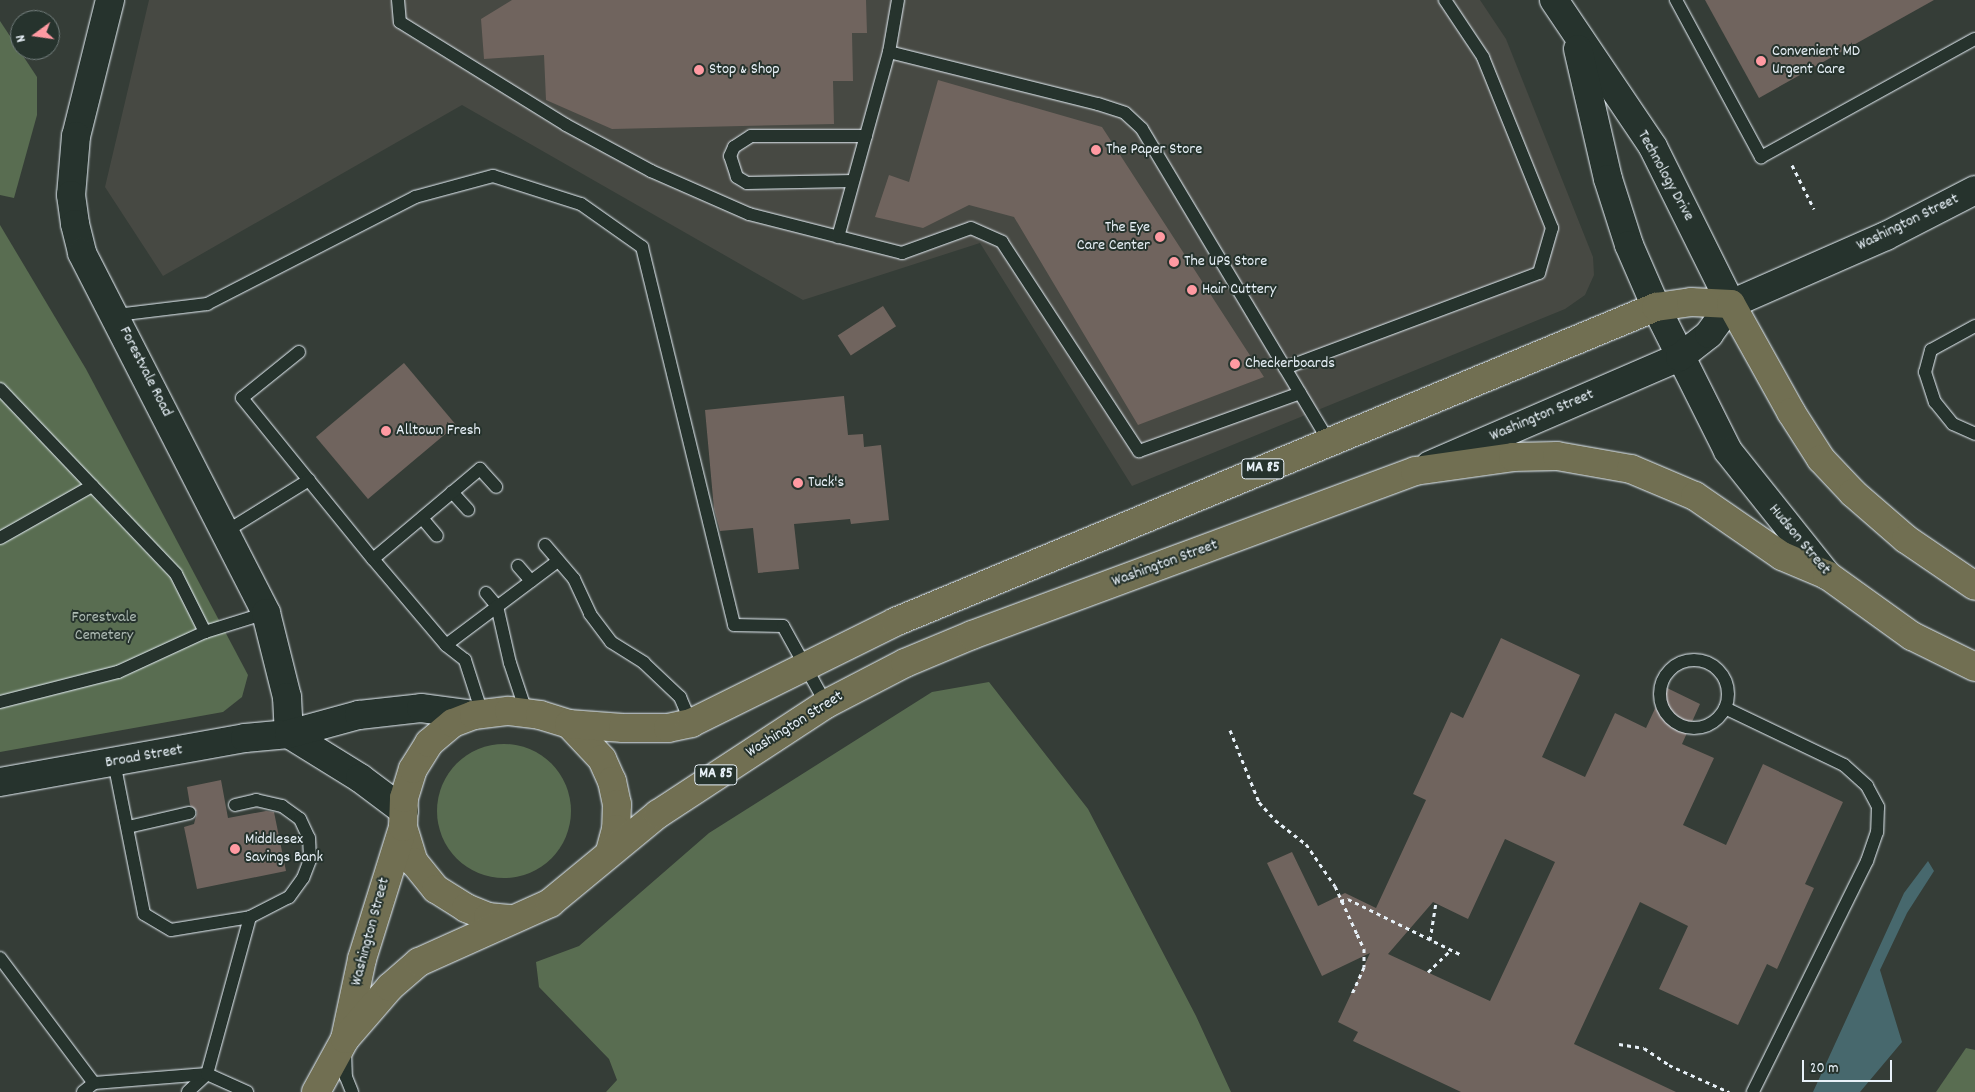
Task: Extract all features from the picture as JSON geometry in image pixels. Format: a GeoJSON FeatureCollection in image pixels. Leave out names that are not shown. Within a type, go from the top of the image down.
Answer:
{"type":"FeatureCollection","features":[{"type":"Feature","properties":{"kind":"main road","name":"Forestvale Road"},"geometry":{"type":"LineString","coordinates":[[110,0],[76,136],[71,195],[82,253],[116,315],[266,613],[287,697],[289,734]]}},
{"type":"Feature","properties":{"kind":"main road","name":"Technology Drive"},"geometry":{"type":"LineString","coordinates":[[1554,0],[1653,147],[1731,304]]}},
{"type":"Feature","properties":{"kind":"main road","name":"Technology Drive"},"geometry":{"type":"LineString","coordinates":[[1573,28],[1608,179],[1629,245],[1656,307]]}},
{"type":"Feature","properties":{"kind":"main road","name":"Washington Street"},"geometry":{"type":"LineString","coordinates":[[345,1039],[362,959],[403,819],[413,769],[429,743],[453,723],[478,714],[526,714],[569,724],[659,728],[691,723],[928,607],[1656,307],[1691,302],[1731,304],[1886,236],[1975,190]]}},
{"type":"Feature","properties":{"kind":"main road","name":"Washington Street"},"geometry":{"type":"LineString","coordinates":[[316,1092],[345,1039],[390,987],[419,962],[550,903],[586,876],[610,852],[694,788],[826,704],[905,663],[972,635],[1415,471],[1680,357],[1708,334],[1731,304]]}},
{"type":"Feature","properties":{"kind":"main road"},"geometry":{"type":"LineString","coordinates":[[1731,304],[1791,412],[1821,459],[1853,493],[1906,540],[1975,586]]}},
{"type":"Feature","properties":{"kind":"main road","name":"Hudson Street"},"geometry":{"type":"LineString","coordinates":[[1656,307],[1728,451],[1828,575],[1912,636],[1975,667]]}},
{"type":"Feature","properties":{"kind":"main road"},"geometry":{"type":"LineString","coordinates":[[1415,471],[1513,457],[1557,456],[1631,469],[1695,496],[1782,556],[1828,575]]}},
{"type":"Feature","properties":{"kind":"main road","name":"Broad Street"},"geometry":{"type":"LineString","coordinates":[[0,782],[245,738],[289,734],[332,720],[421,708],[478,714]]}},
{"type":"Feature","properties":{"kind":"main road"},"geometry":{"type":"LineString","coordinates":[[569,724],[602,759],[612,781],[617,804],[616,829],[610,852]]}},
{"type":"Feature","properties":{"kind":"main road"},"geometry":{"type":"LineString","coordinates":[[289,734],[354,773],[403,819]]}},
{"type":"Feature","properties":{"kind":"main road","name":"Washington Street"},"geometry":{"type":"LineString","coordinates":[[403,819],[414,862],[436,889],[466,908],[488,917],[512,919]]}},
{"type":"Feature","properties":{"kind":"lane"},"geometry":{"type":"LineString","coordinates":[[398,0],[400,22],[566,125],[642,166],[750,214],[902,253],[971,228],[1002,242],[1139,451],[1300,393]]}},
{"type":"Feature","properties":{"kind":"lane"},"geometry":{"type":"LineString","coordinates":[[838,237],[889,52],[898,0]]}},
{"type":"Feature","properties":{"kind":"lane"},"geometry":{"type":"LineString","coordinates":[[1285,368],[1539,273],[1552,228],[1483,57],[1444,0]]}},
{"type":"Feature","properties":{"kind":"lane"},"geometry":{"type":"LineString","coordinates":[[1676,0],[1761,157],[1975,39]]}},
{"type":"Feature","properties":{"kind":"lane"},"geometry":{"type":"LineString","coordinates":[[889,52],[1124,113],[1146,135],[1329,442]]}},
{"type":"Feature","properties":{"kind":"lane"},"geometry":{"type":"LineString","coordinates":[[853,181],[747,183],[737,177],[730,156],[734,147],[751,136],[866,136]]}},
{"type":"Feature","properties":{"kind":"lane"},"geometry":{"type":"LineString","coordinates":[[116,315],[207,304],[415,197],[493,176],[581,204],[642,247],[734,625],[783,626],[826,704]]}},
{"type":"Feature","properties":{"kind":"lane"},"geometry":{"type":"LineString","coordinates":[[1975,326],[1931,350],[1926,372],[1936,402],[1953,424],[1975,434]]}},
{"type":"Feature","properties":{"kind":"lane"},"geometry":{"type":"LineString","coordinates":[[298,352],[242,398],[373,559],[446,645],[464,660],[478,714]]}},
{"type":"Feature","properties":{"kind":"lane"},"geometry":{"type":"LineString","coordinates":[[0,389],[176,574],[205,632]]}},
{"type":"Feature","properties":{"kind":"lane"},"geometry":{"type":"LineString","coordinates":[[373,559],[480,469],[496,487]]}},
{"type":"Feature","properties":{"kind":"lane"},"geometry":{"type":"LineString","coordinates":[[225,532],[309,480]]}},
{"type":"Feature","properties":{"kind":"lane"},"geometry":{"type":"LineString","coordinates":[[0,538],[92,486]]}},
{"type":"Feature","properties":{"kind":"lane"},"geometry":{"type":"LineString","coordinates":[[452,492],[468,510]]}},
{"type":"Feature","properties":{"kind":"lane"},"geometry":{"type":"LineString","coordinates":[[422,518],[437,536]]}},
{"type":"Feature","properties":{"kind":"lane"},"geometry":{"type":"LineString","coordinates":[[544,545],[574,579],[590,614],[611,642],[644,663],[680,697],[691,723]]}},
{"type":"Feature","properties":{"kind":"lane"},"geometry":{"type":"LineString","coordinates":[[446,645],[558,561]]}},
{"type":"Feature","properties":{"kind":"lane"},"geometry":{"type":"LineString","coordinates":[[518,566],[531,581]]}},
{"type":"Feature","properties":{"kind":"lane"},"geometry":{"type":"LineString","coordinates":[[486,593],[497,606],[510,663],[526,714]]}},
{"type":"Feature","properties":{"kind":"lane"},"geometry":{"type":"LineString","coordinates":[[0,702],[118,672],[205,632],[266,613]]}},
{"type":"Feature","properties":{"kind":"lane"},"geometry":{"type":"LineString","coordinates":[[1692,660],[1708,662],[1717,668],[1727,687],[1725,708],[1708,724],[1697,728],[1680,724],[1666,714],[1661,703],[1662,680],[1677,664],[1692,660]]}},
{"type":"Feature","properties":{"kind":"lane"},"geometry":{"type":"LineString","coordinates":[[1725,708],[1844,765],[1867,786],[1878,807],[1877,832],[1867,861],[1753,1092]]}},
{"type":"Feature","properties":{"kind":"lane"},"geometry":{"type":"LineString","coordinates":[[114,762],[144,914],[156,924],[171,930],[250,917],[289,897],[303,878],[310,860],[309,838],[300,819],[282,806],[256,800],[235,805]]}},
{"type":"Feature","properties":{"kind":"lane"},"geometry":{"type":"LineString","coordinates":[[128,827],[189,814]]}},
{"type":"Feature","properties":{"kind":"lane"},"geometry":{"type":"LineString","coordinates":[[188,1092],[207,1074],[250,917]]}},
{"type":"Feature","properties":{"kind":"lane"},"geometry":{"type":"LineString","coordinates":[[0,958],[94,1083]]}},
{"type":"Feature","properties":{"kind":"lane"},"geometry":{"type":"LineString","coordinates":[[345,1039],[346,1077],[352,1092]]}},
{"type":"Feature","properties":{"kind":"lane"},"geometry":{"type":"LineString","coordinates":[[82,1092],[94,1083],[207,1074],[247,1092]]}},
{"type":"Feature","properties":{"kind":"path"},"geometry":{"type":"LineString","coordinates":[[1784,144],[1814,209]]}},
{"type":"Feature","properties":{"kind":"path"},"geometry":{"type":"LineString","coordinates":[[1230,730],[1259,802],[1275,820],[1306,844],[1335,886],[1340,901],[1364,949],[1364,967],[1352,994]]}},
{"type":"Feature","properties":{"kind":"path"},"geometry":{"type":"LineString","coordinates":[[1340,901],[1348,899],[1462,955]]}},
{"type":"Feature","properties":{"kind":"path"},"geometry":{"type":"LineString","coordinates":[[1430,940],[1436,904]]}},
{"type":"Feature","properties":{"kind":"path"},"geometry":{"type":"LineString","coordinates":[[1428,972],[1451,949]]}},
{"type":"Feature","properties":{"kind":"path"},"geometry":{"type":"LineString","coordinates":[[1620,1044],[1644,1048],[1669,1065],[1729,1092]]}},
{"type":"Feature","properties":{"kind":"shaded area"},"geometry":{"type":"Polygon","coordinates":[[[149,0],[1480,0],[1506,39],[1593,257],[1594,275],[1585,295],[1565,309],[1132,486],[980,243],[803,300],[462,105],[163,276],[105,187],[149,0]]]}},
{"type":"Feature","properties":{"kind":"green space"},"geometry":{"type":"Polygon","coordinates":[[[0,21],[10,36],[10,60],[26,60],[37,77],[37,115],[14,198],[0,195],[0,21]]]}},
{"type":"Feature","properties":{"kind":"green space","name":"Forestvale Cemetery"},"geometry":{"type":"Polygon","coordinates":[[[0,225],[86,369],[248,675],[242,697],[223,712],[0,752],[0,225]]]}},
{"type":"Feature","properties":{"kind":"green space"},"geometry":{"type":"Polygon","coordinates":[[[989,682],[1088,809],[1196,1016],[1231,1092],[606,1092],[617,1080],[609,1059],[539,987],[536,962],[579,946],[709,833],[932,692],[989,682]]]}},
{"type":"Feature","properties":{"kind":"green space"},"geometry":{"type":"Polygon","coordinates":[[[504,744],[530,749],[552,763],[566,785],[571,811],[566,837],[552,859],[530,873],[504,878],[478,873],[456,859],[442,837],[437,811],[442,785],[456,763],[478,749],[504,744]]]}},
{"type":"Feature","properties":{"kind":"green space"},"geometry":{"type":"Polygon","coordinates":[[[1966,1048],[1975,1050],[1975,1092],[1936,1092],[1966,1048]]]}},
{"type":"Feature","properties":{"kind":"water"},"geometry":{"type":"Polygon","coordinates":[[[1928,861],[1934,871],[1907,913],[1880,970],[1902,1042],[1860,1092],[1813,1092],[1904,893],[1928,861]]]}},
{"type":"Feature","properties":{"kind":"building","name":"Stop & Shop"},"geometry":{"type":"Polygon","coordinates":[[[512,0],[866,0],[867,33],[852,33],[853,81],[833,81],[834,124],[612,129],[546,100],[544,55],[484,59],[481,19],[512,0]]]}},
{"type":"Feature","properties":{"kind":"building"},"geometry":{"type":"Polygon","coordinates":[[[1705,0],[1934,0],[1759,98],[1705,0]]]}},
{"type":"Feature","properties":{"kind":"building"},"geometry":{"type":"Polygon","coordinates":[[[938,80],[1102,127],[1264,377],[1138,425],[1014,217],[969,205],[923,228],[875,217],[889,175],[909,182],[938,80]]]}},
{"type":"Feature","properties":{"kind":"building"},"geometry":{"type":"Polygon","coordinates":[[[883,306],[896,326],[851,356],[838,335],[883,306]]]}},
{"type":"Feature","properties":{"kind":"building","name":"Alltown Fresh"},"geometry":{"type":"Polygon","coordinates":[[[404,363],[456,425],[368,499],[316,437],[404,363]]]}},
{"type":"Feature","properties":{"kind":"building","name":"Tuck's"},"geometry":{"type":"Polygon","coordinates":[[[844,396],[848,435],[863,434],[864,447],[881,445],[889,520],[851,524],[850,519],[794,524],[799,569],[758,573],[753,528],[720,531],[714,509],[705,410],[844,396]]]}},
{"type":"Feature","properties":{"kind":"building"},"geometry":{"type":"Polygon","coordinates":[[[1501,638],[1580,675],[1542,757],[1585,777],[1615,713],[1646,728],[1665,687],[1700,704],[1682,744],[1714,758],[1683,825],[1726,845],[1763,764],[1843,802],[1805,884],[1814,888],[1777,969],[1767,964],[1738,1025],[1659,989],[1688,926],[1640,902],[1574,1044],[1676,1092],[1461,1092],[1353,1041],[1358,1032],[1338,1022],[1370,953],[1322,976],[1267,863],[1292,852],[1318,906],[1345,893],[1376,908],[1426,800],[1413,794],[1451,712],[1463,718],[1501,638]],[[1505,839],[1468,919],[1433,902],[1388,954],[1490,1001],[1555,862],[1505,839]]]}},
{"type":"Feature","properties":{"kind":"building","name":"Middlesex Savings Bank"},"geometry":{"type":"Polygon","coordinates":[[[221,780],[228,818],[266,811],[274,812],[286,871],[197,889],[184,827],[194,824],[197,812],[190,805],[187,787],[221,780]]]}},
{"type":"Feature","properties":{"kind":"place","name":"Convenient MD Urgent Care"},"geometry":{"type":"Point","coordinates":[1761,61]}},
{"type":"Feature","properties":{"kind":"place","name":"Stop & Shop"},"geometry":{"type":"Point","coordinates":[699,70]}},
{"type":"Feature","properties":{"kind":"place","name":"The Paper Store"},"geometry":{"type":"Point","coordinates":[1096,150]}},
{"type":"Feature","properties":{"kind":"place","name":"The Eye Care Center"},"geometry":{"type":"Point","coordinates":[1160,237]}},
{"type":"Feature","properties":{"kind":"place","name":"The UPS Store"},"geometry":{"type":"Point","coordinates":[1174,262]}},
{"type":"Feature","properties":{"kind":"place","name":"Hair Cuttery"},"geometry":{"type":"Point","coordinates":[1192,290]}},
{"type":"Feature","properties":{"kind":"place","name":"Checkerboards"},"geometry":{"type":"Point","coordinates":[1235,364]}},
{"type":"Feature","properties":{"kind":"place","name":"Alltown Fresh"},"geometry":{"type":"Point","coordinates":[386,431]}},
{"type":"Feature","properties":{"kind":"place","name":"Tuck's"},"geometry":{"type":"Point","coordinates":[798,483]}},
{"type":"Feature","properties":{"kind":"place","name":"Middlesex Savings Bank"},"geometry":{"type":"Point","coordinates":[235,849]}}]}
